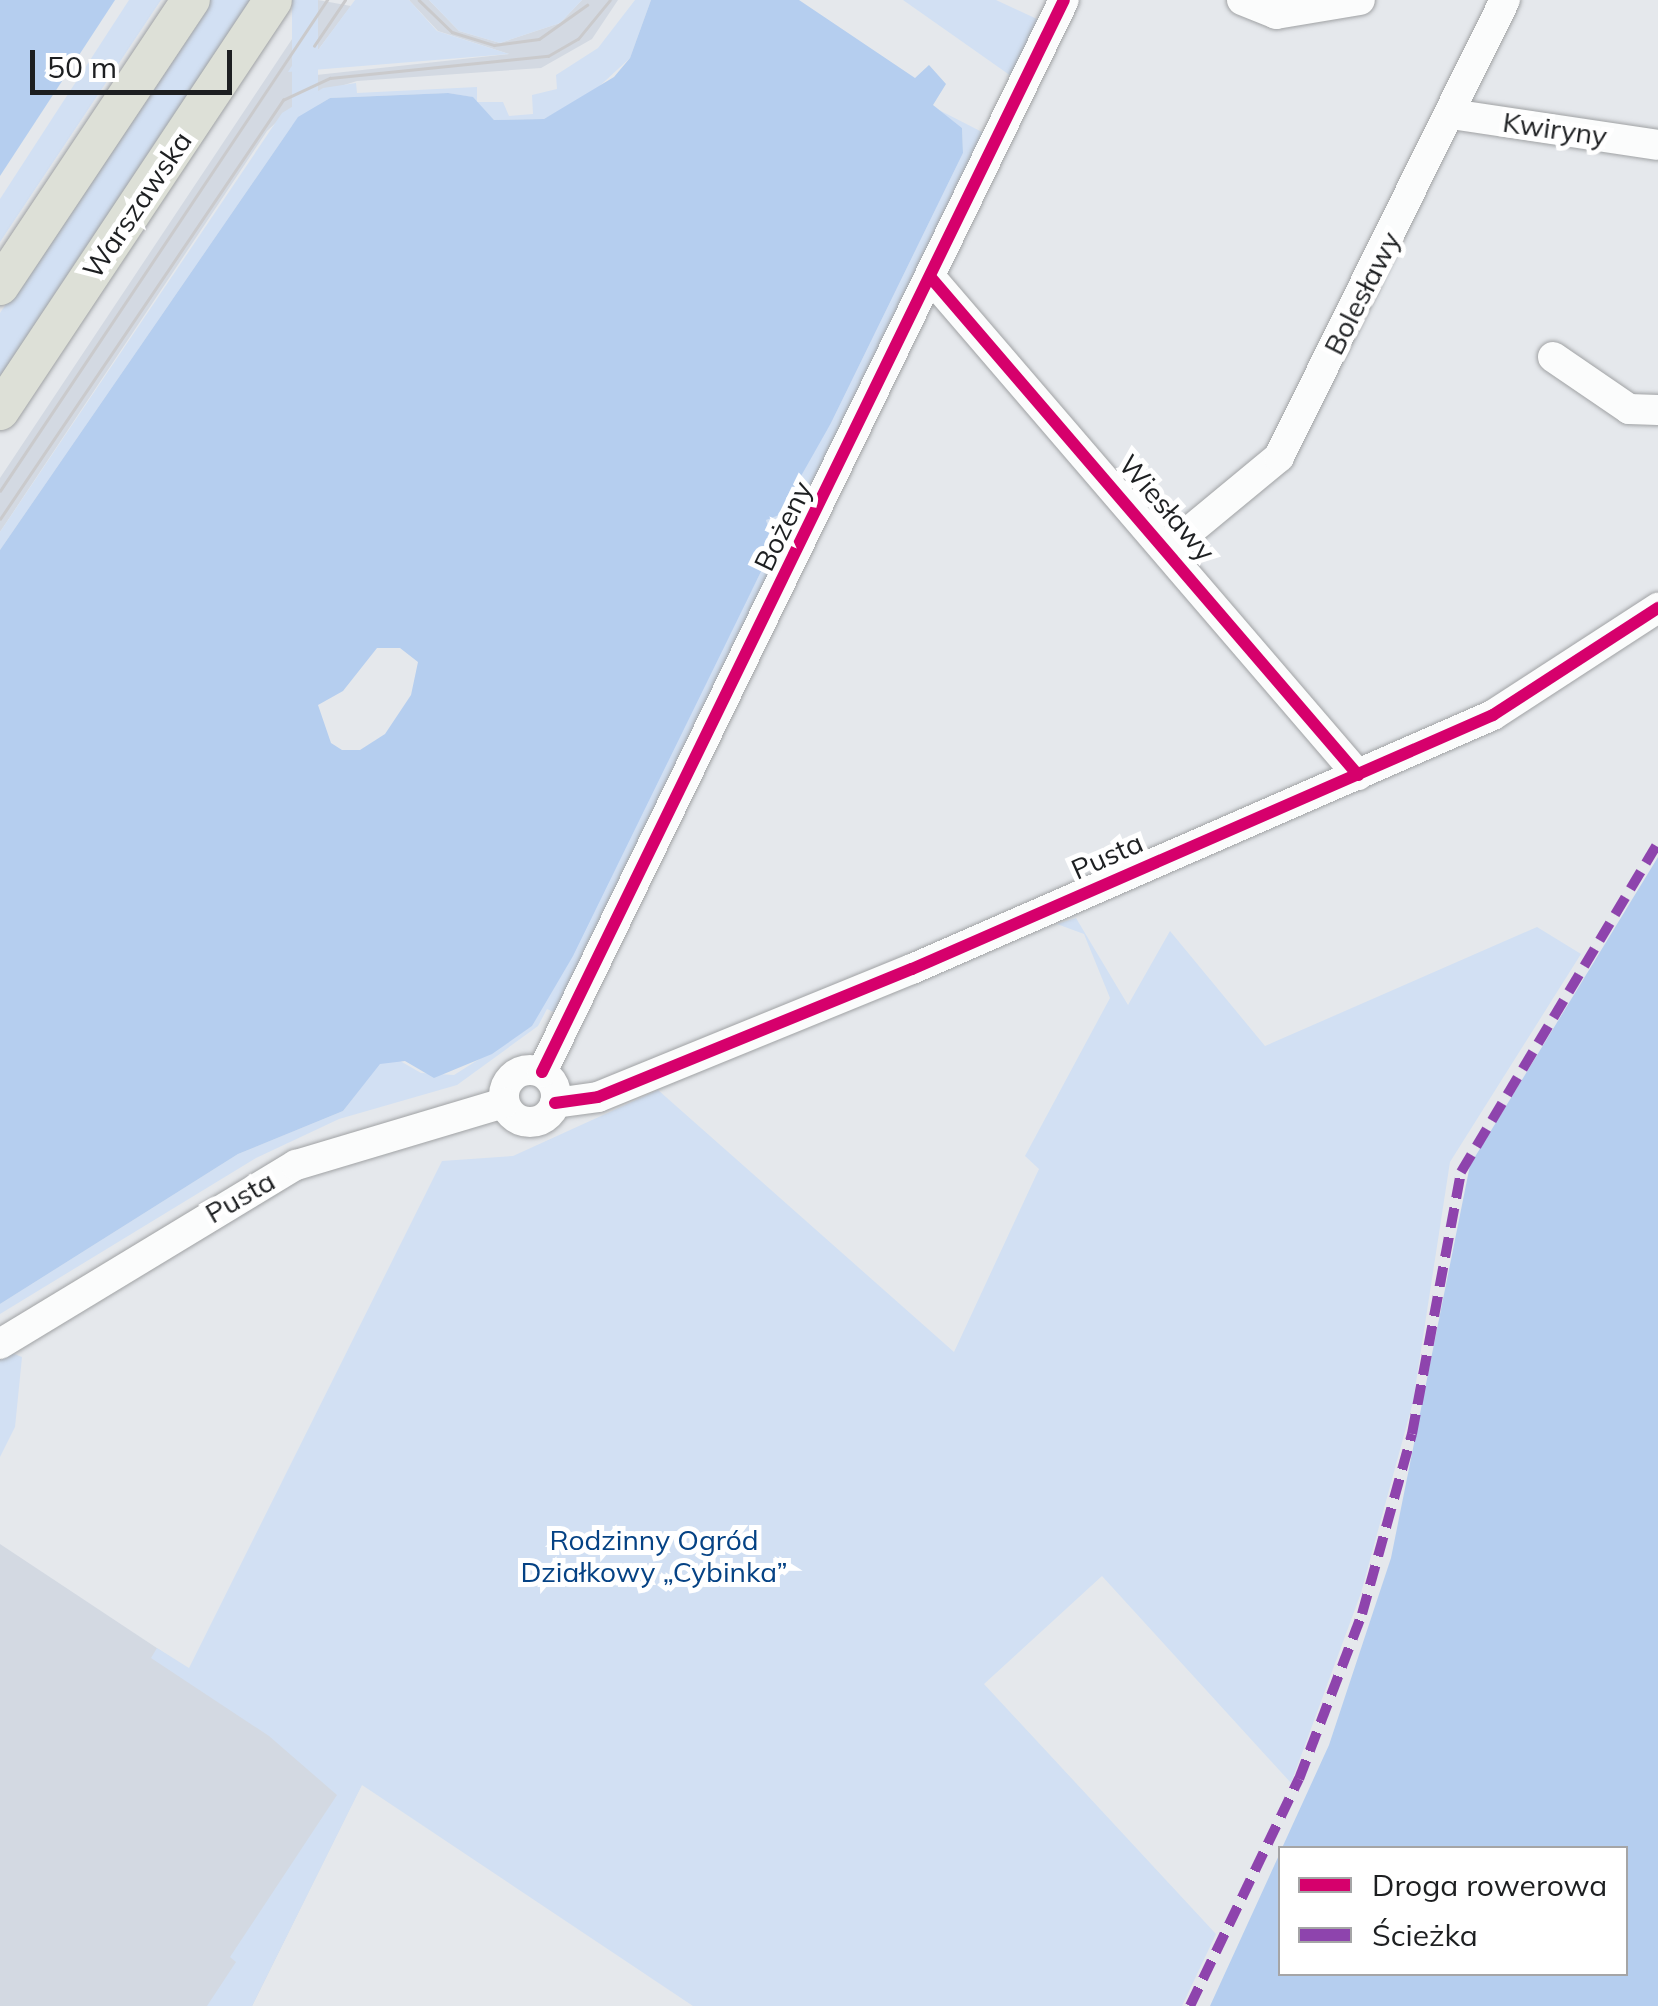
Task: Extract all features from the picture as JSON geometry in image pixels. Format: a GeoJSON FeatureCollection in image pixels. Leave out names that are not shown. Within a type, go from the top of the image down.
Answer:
{"type":"FeatureCollection","features":[{"type":"Feature","properties":{"kind":"main road"},"geometry":{"type":"LineString","coordinates":[[0,286],[190,0]]}},
{"type":"Feature","properties":{"kind":"main road","name":"Warszawska"},"geometry":{"type":"LineString","coordinates":[[0,410],[273,0]]}},
{"type":"Feature","properties":{"kind":"street","name":"Bożeny"},"geometry":{"type":"LineString","coordinates":[[542,1072],[932,278],[1064,0]]}},
{"type":"Feature","properties":{"kind":"street"},"geometry":{"type":"LineString","coordinates":[[1242,0],[1276,14],[1360,0]]}},
{"type":"Feature","properties":{"kind":"street","name":"Bolesławy"},"geometry":{"type":"LineString","coordinates":[[1169,548],[1279,457],[1452,114],[1504,0]]}},
{"type":"Feature","properties":{"kind":"street","name":"Kwiryny"},"geometry":{"type":"LineString","coordinates":[[1452,114],[1658,145]]}},
{"type":"Feature","properties":{"kind":"street","name":"Wiesławy"},"geometry":{"type":"LineString","coordinates":[[932,278],[1169,548],[1358,775]]}},
{"type":"Feature","properties":{"kind":"street"},"geometry":{"type":"LineString","coordinates":[[1554,356],[1628,409],[1658,410]]}},
{"type":"Feature","properties":{"kind":"street","name":"Pusta"},"geometry":{"type":"LineString","coordinates":[[555,1103],[598,1097],[912,969],[1358,775],[1555,681],[1658,608]]}},
{"type":"Feature","properties":{"kind":"street"},"geometry":{"type":"LineString","coordinates":[[542,1072],[555,1103],[544,1118],[524,1122],[504,1103],[513,1075],[542,1072]]}},
{"type":"Feature","properties":{"kind":"street","name":"Pusta"},"geometry":{"type":"LineString","coordinates":[[0,1344],[296,1165],[504,1103]]}},
{"type":"Feature","properties":{"kind":"shaded area"},"geometry":{"type":"Polygon","coordinates":[[[0,0],[115,0],[0,176],[0,0]]]}},
{"type":"Feature","properties":{"kind":"shaded area"},"geometry":{"type":"Polygon","coordinates":[[[318,0],[351,6],[318,50],[307,44],[298,77],[509,54],[438,31],[409,0],[429,0],[459,31],[500,43],[560,23],[582,0],[618,0],[592,39],[541,68],[357,81],[302,98],[267,131],[0,532],[0,478],[318,0]]]}},
{"type":"Feature","properties":{"kind":"shaded area"},"geometry":{"type":"Polygon","coordinates":[[[651,0],[799,0],[915,78],[929,65],[946,84],[933,105],[962,128],[963,153],[831,423],[779,515],[766,520],[774,545],[573,956],[532,1026],[492,1054],[434,1078],[405,1061],[380,1064],[343,1111],[238,1154],[0,1304],[0,550],[298,117],[330,98],[448,93],[473,97],[494,120],[544,119],[614,77],[630,58],[651,0]],[[377,648],[343,691],[318,705],[331,743],[342,750],[360,750],[385,734],[411,695],[418,662],[400,648],[377,648]]]}},
{"type":"Feature","properties":{"kind":"shaded area"},"geometry":{"type":"Polygon","coordinates":[[[1658,857],[1658,2006],[1210,2006],[1278,1857],[1278,1976],[1628,1976],[1628,1846],[1283,1846],[1329,1745],[1391,1558],[1470,1165],[1658,857]]]}},
{"type":"Feature","properties":{"kind":"shaded area"},"geometry":{"type":"Polygon","coordinates":[[[0,1544],[362,1784],[252,2006],[0,2006],[0,1544]]]}},
{"type":"Feature","properties":{"kind":"green space"},"geometry":{"type":"Polygon","coordinates":[[[129,0],[161,0],[0,242],[0,199],[129,0]]]}},
{"type":"Feature","properties":{"kind":"green space"},"geometry":{"type":"Polygon","coordinates":[[[208,0],[255,0],[0,384],[0,313],[208,0]]]}},
{"type":"Feature","properties":{"kind":"green space"},"geometry":{"type":"Polygon","coordinates":[[[292,0],[318,0],[318,526],[292,526],[292,0]]]}},
{"type":"Feature","properties":{"kind":"green space"},"geometry":{"type":"Polygon","coordinates":[[[355,0],[409,0],[437,31],[509,54],[288,72],[305,45],[318,50],[355,0]]]}},
{"type":"Feature","properties":{"kind":"green space"},"geometry":{"type":"Polygon","coordinates":[[[429,0],[582,0],[560,23],[500,43],[459,31],[429,0]]]}},
{"type":"Feature","properties":{"kind":"green space"},"geometry":{"type":"Polygon","coordinates":[[[635,0],[651,0],[630,58],[592,93],[544,119],[494,120],[472,97],[448,93],[330,98],[298,117],[0,550],[0,532],[282,113],[323,88],[356,83],[357,93],[477,87],[477,102],[503,102],[509,116],[533,114],[532,95],[557,89],[556,75],[598,48],[635,0]]]}},
{"type":"Feature","properties":{"kind":"green space"},"geometry":{"type":"Polygon","coordinates":[[[903,0],[996,0],[1039,20],[1011,76],[903,0]]]}},
{"type":"Feature","properties":{"kind":"green space"},"geometry":{"type":"Polygon","coordinates":[[[939,110],[984,133],[558,1014],[547,1009],[538,1026],[457,1085],[339,1119],[256,1158],[0,1314],[0,1304],[238,1154],[343,1111],[379,1064],[395,1058],[421,1073],[454,1075],[532,1026],[774,546],[766,520],[831,423],[963,153],[962,128],[939,110]]]}},
{"type":"Feature","properties":{"kind":"green space","name":"Rodzinny Ogród Działkowy „Cybinka”"},"geometry":{"type":"Polygon","coordinates":[[[1076,918],[1128,1005],[1170,931],[1265,1046],[1537,927],[1581,954],[1450,1162],[1413,1402],[1361,1593],[1291,1783],[1102,1576],[984,1684],[1216,1934],[1182,2006],[693,2006],[362,1785],[252,2006],[207,2006],[236,1962],[230,1957],[337,1795],[269,1736],[151,1658],[157,1648],[189,1668],[442,1161],[513,1156],[658,1090],[954,1352],[1039,1169],[1025,1156],[1110,998],[1084,934],[1057,924],[1076,918]]]}},
{"type":"Feature","properties":{"kind":"green space"},"geometry":{"type":"Polygon","coordinates":[[[12,1353],[22,1357],[15,1427],[0,1457],[0,1360],[12,1353]]]}},
{"type":"Feature","properties":{"kind":"tram line"},"geometry":{"type":"LineString","coordinates":[[0,491],[327,0]]}},
{"type":"Feature","properties":{"kind":"tram line"},"geometry":{"type":"LineString","coordinates":[[314,46],[345,0]]}},
{"type":"Feature","properties":{"kind":"tram line"},"geometry":{"type":"LineString","coordinates":[[419,0],[452,32],[494,45],[539,39],[587,5]]}},
{"type":"Feature","properties":{"kind":"tram line"},"geometry":{"type":"LineString","coordinates":[[0,519],[283,100],[330,78],[548,56],[578,39],[610,0]]}},
{"type":"Feature","properties":{"kind":"marked path"},"geometry":{"type":"LineString","coordinates":[[1190,2006],[1299,1779],[1362,1614],[1412,1434],[1461,1172],[1658,843]]}},
{"type":"Feature","properties":{"kind":"cycle path"},"geometry":{"type":"LineString","coordinates":[[542,1072],[1064,0]]}},
{"type":"Feature","properties":{"kind":"cycle path"},"geometry":{"type":"LineString","coordinates":[[932,279],[1358,775]]}},
{"type":"Feature","properties":{"kind":"cycle path"},"geometry":{"type":"LineString","coordinates":[[555,1103],[598,1097],[912,969],[1493,715],[1658,608]]}}]}
